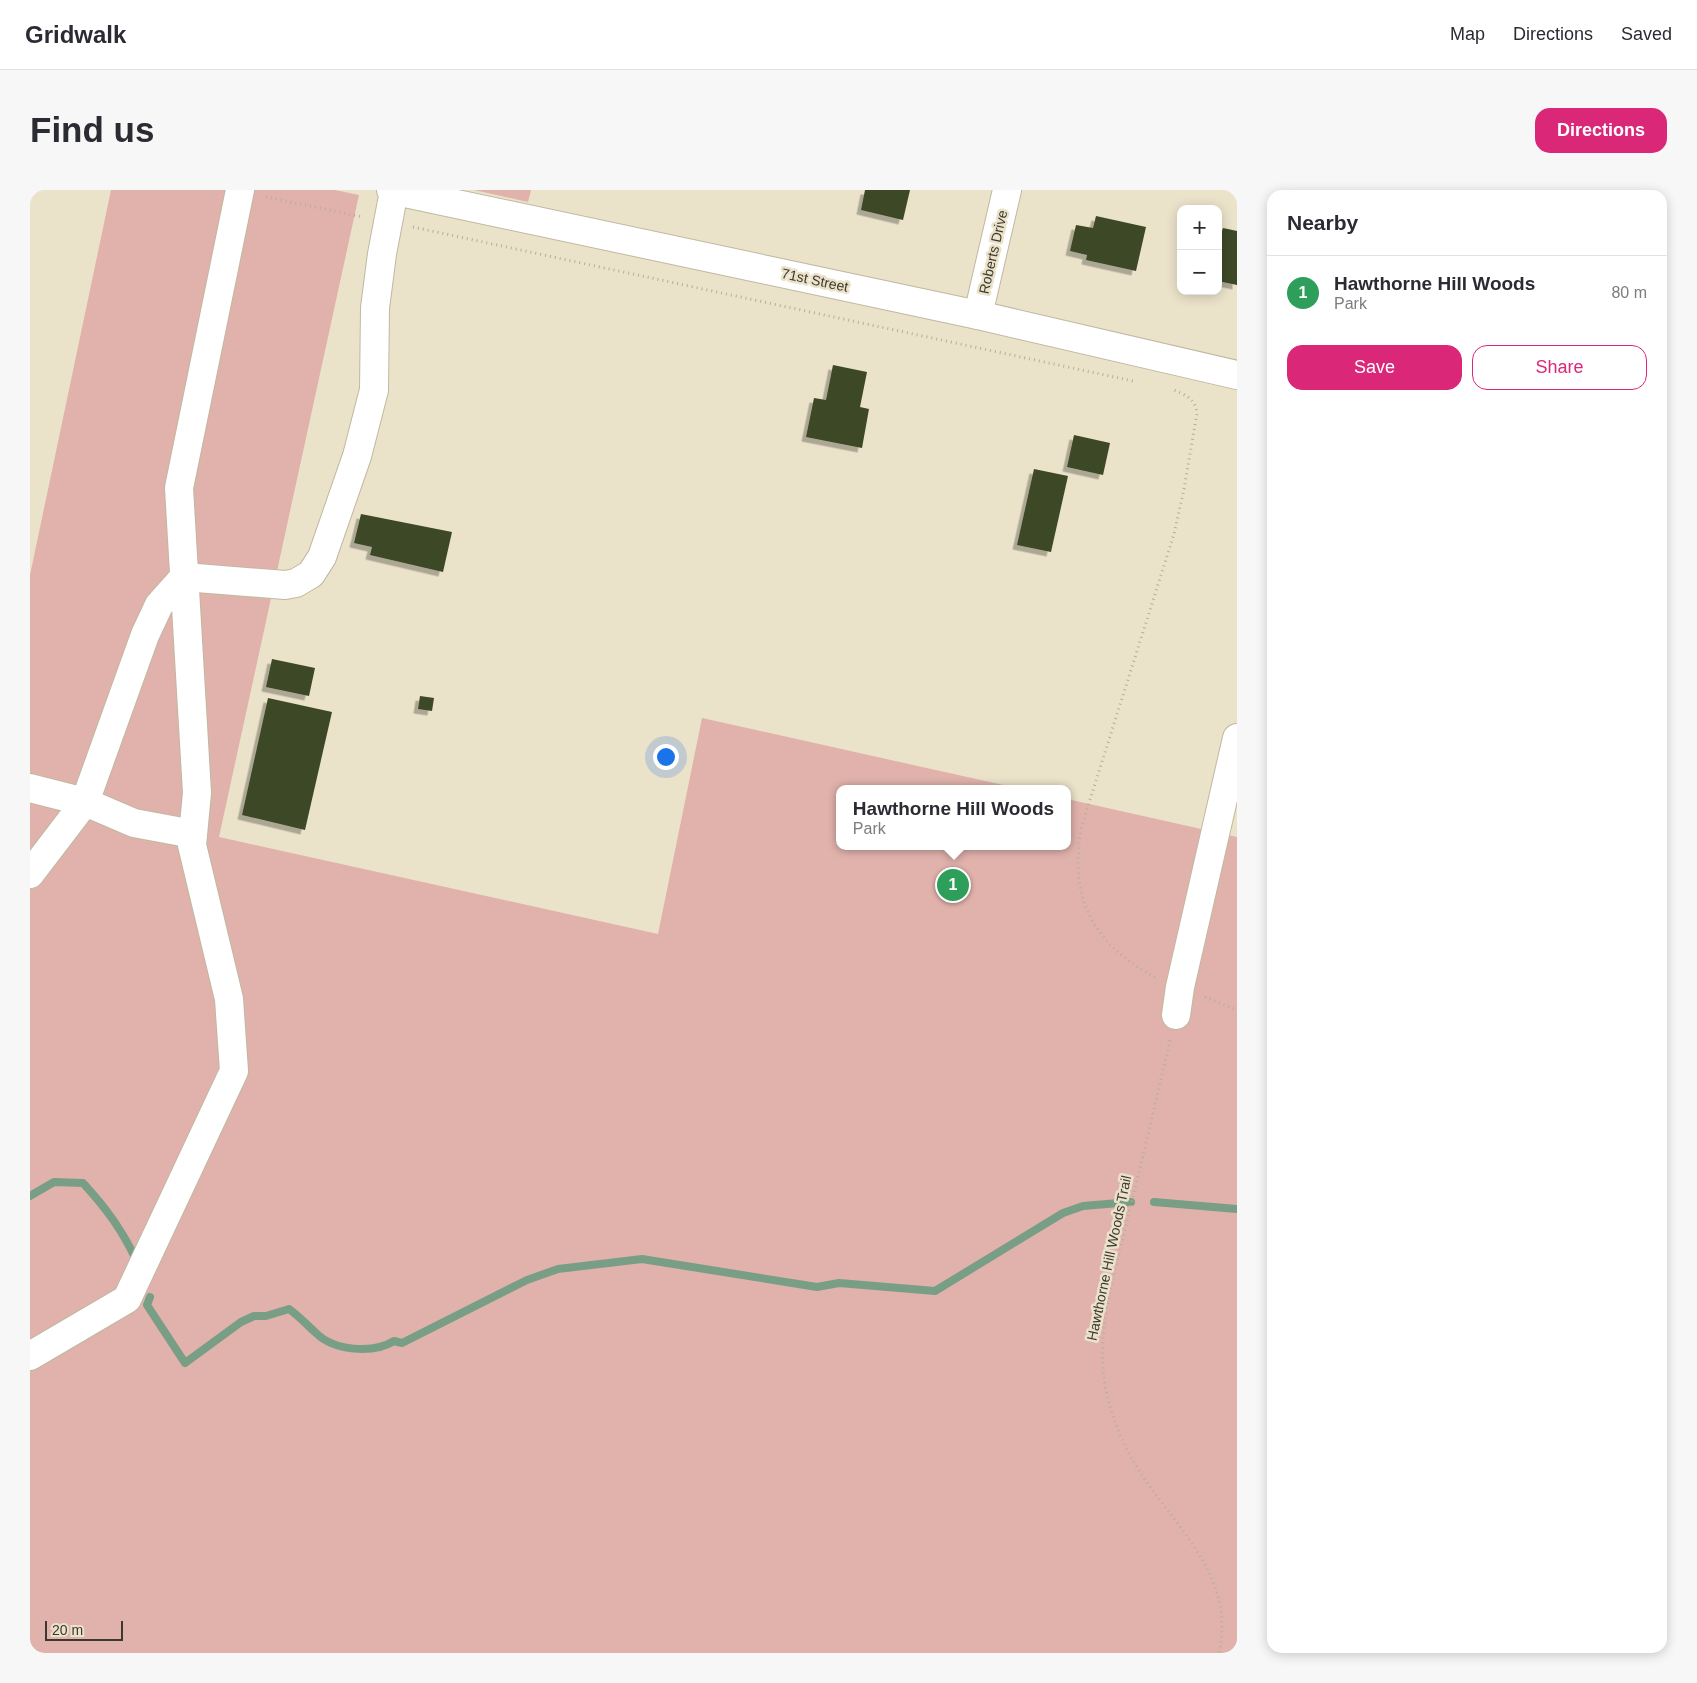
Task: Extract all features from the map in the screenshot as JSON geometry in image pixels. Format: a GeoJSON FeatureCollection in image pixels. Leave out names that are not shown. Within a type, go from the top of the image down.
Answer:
{"type":"FeatureCollection","features":[{"type":"Feature","properties":{"kind":"street","name":"71st Street"},"geometry":{"type":"LineString","coordinates":[[393,190],[978,315],[1237,375]]}},
{"type":"Feature","properties":{"kind":"street"},"geometry":{"type":"LineString","coordinates":[[184,577],[285,585],[296,583],[311,574],[322,557],[356,456],[374,390],[375,308],[393,190]]}},
{"type":"Feature","properties":{"kind":"street","name":"Roberts Drive"},"geometry":{"type":"LineString","coordinates":[[978,315],[1007,190]]}},
{"type":"Feature","properties":{"kind":"street"},"geometry":{"type":"LineString","coordinates":[[30,1356],[127,1299],[234,1071],[229,999],[192,845],[197,793],[179,488],[240,191]]}},
{"type":"Feature","properties":{"kind":"street"},"geometry":{"type":"LineString","coordinates":[[30,874],[85,802],[145,634],[159,605],[184,577]]}},
{"type":"Feature","properties":{"kind":"street"},"geometry":{"type":"LineString","coordinates":[[1176,1015],[1180,987],[1237,738]]}},
{"type":"Feature","properties":{"kind":"street"},"geometry":{"type":"LineString","coordinates":[[30,788],[85,802],[134,823],[192,834]]}},
{"type":"Feature","properties":{"kind":"path"},"geometry":{"type":"LineString","coordinates":[[240,191],[1137,382]]}},
{"type":"Feature","properties":{"kind":"path"},"geometry":{"type":"LineString","coordinates":[[1162,387],[1181,393],[1196,405],[1197,413],[1174,534],[1082,825],[1077,863],[1079,885],[1087,912],[1100,934],[1117,953],[1135,966],[1237,1010]]}},
{"type":"Feature","properties":{"kind":"path","name":"Hawthorne Hill Woods Trail"},"geometry":{"type":"LineString","coordinates":[[1176,1015],[1108,1307],[1101,1354],[1103,1379],[1122,1439],[1137,1468],[1207,1556]]}},
{"type":"Feature","properties":{"kind":"path"},"geometry":{"type":"LineString","coordinates":[[1219,1653],[1226,1629],[1226,1608],[1222,1592]]}},
{"type":"Feature","properties":{"kind":"shaded area"},"geometry":{"type":"Polygon","coordinates":[[[111,190],[335,190],[359,195],[219,837],[658,934],[702,718],[1003,785],[836,785],[836,850],[1071,850],[1071,800],[1237,837],[1237,1653],[30,1653],[30,575],[111,190]]]}},
{"type":"Feature","properties":{"kind":"shaded area"},"geometry":{"type":"Polygon","coordinates":[[[474,190],[531,190],[528,202],[474,190]]]}},
{"type":"Feature","properties":{"kind":"building"},"geometry":{"type":"Polygon","coordinates":[[[865,190],[910,190],[903,220],[861,210],[865,190]]]}},
{"type":"Feature","properties":{"kind":"building"},"geometry":{"type":"Polygon","coordinates":[[[1096,216],[1146,227],[1136,271],[1086,260],[1087,255],[1070,251],[1076,225],[1093,228],[1096,216]]]}},
{"type":"Feature","properties":{"kind":"building"},"geometry":{"type":"Polygon","coordinates":[[[1223,228],[1237,231],[1237,285],[1222,282],[1223,228]]]}},
{"type":"Feature","properties":{"kind":"building"},"geometry":{"type":"Polygon","coordinates":[[[833,365],[867,372],[860,407],[869,409],[862,448],[806,437],[814,398],[826,400],[833,365]]]}},
{"type":"Feature","properties":{"kind":"building"},"geometry":{"type":"Polygon","coordinates":[[[1074,435],[1110,443],[1103,475],[1067,467],[1074,435]]]}},
{"type":"Feature","properties":{"kind":"building"},"geometry":{"type":"Polygon","coordinates":[[[1034,469],[1068,476],[1051,552],[1017,545],[1034,469]]]}},
{"type":"Feature","properties":{"kind":"building"},"geometry":{"type":"Polygon","coordinates":[[[361,514],[452,532],[443,572],[370,555],[372,547],[354,543],[361,514]]]}},
{"type":"Feature","properties":{"kind":"building"},"geometry":{"type":"Polygon","coordinates":[[[272,659],[315,668],[309,696],[266,687],[272,659]]]}},
{"type":"Feature","properties":{"kind":"building"},"geometry":{"type":"Polygon","coordinates":[[[420,696],[434,698],[432,711],[418,709],[420,696]]]}},
{"type":"Feature","properties":{"kind":"building"},"geometry":{"type":"Polygon","coordinates":[[[268,698],[332,712],[305,830],[242,815],[268,698]]]}},
{"type":"Feature","properties":{"kind":"waterway"},"geometry":{"type":"LineString","coordinates":[[30,1196],[54,1182],[83,1183],[113,1220],[137,1262]]}},
{"type":"Feature","properties":{"kind":"waterway"},"geometry":{"type":"LineString","coordinates":[[150,1297],[147,1305],[185,1363],[241,1322],[254,1316],[266,1316],[289,1309],[316,1333],[333,1344],[354,1349],[365,1349],[375,1348],[394,1341],[402,1343],[527,1280],[558,1269],[642,1259],[817,1287],[839,1283],[935,1291],[1063,1213],[1083,1206],[1131,1202]]}},
{"type":"Feature","properties":{"kind":"waterway"},"geometry":{"type":"LineString","coordinates":[[1154,1202],[1237,1209]]}},
{"type":"Feature","properties":{"kind":"place","name":"Hawthorne Hill Woods"},"geometry":{"type":"Point","coordinates":[953,885]}}]}
